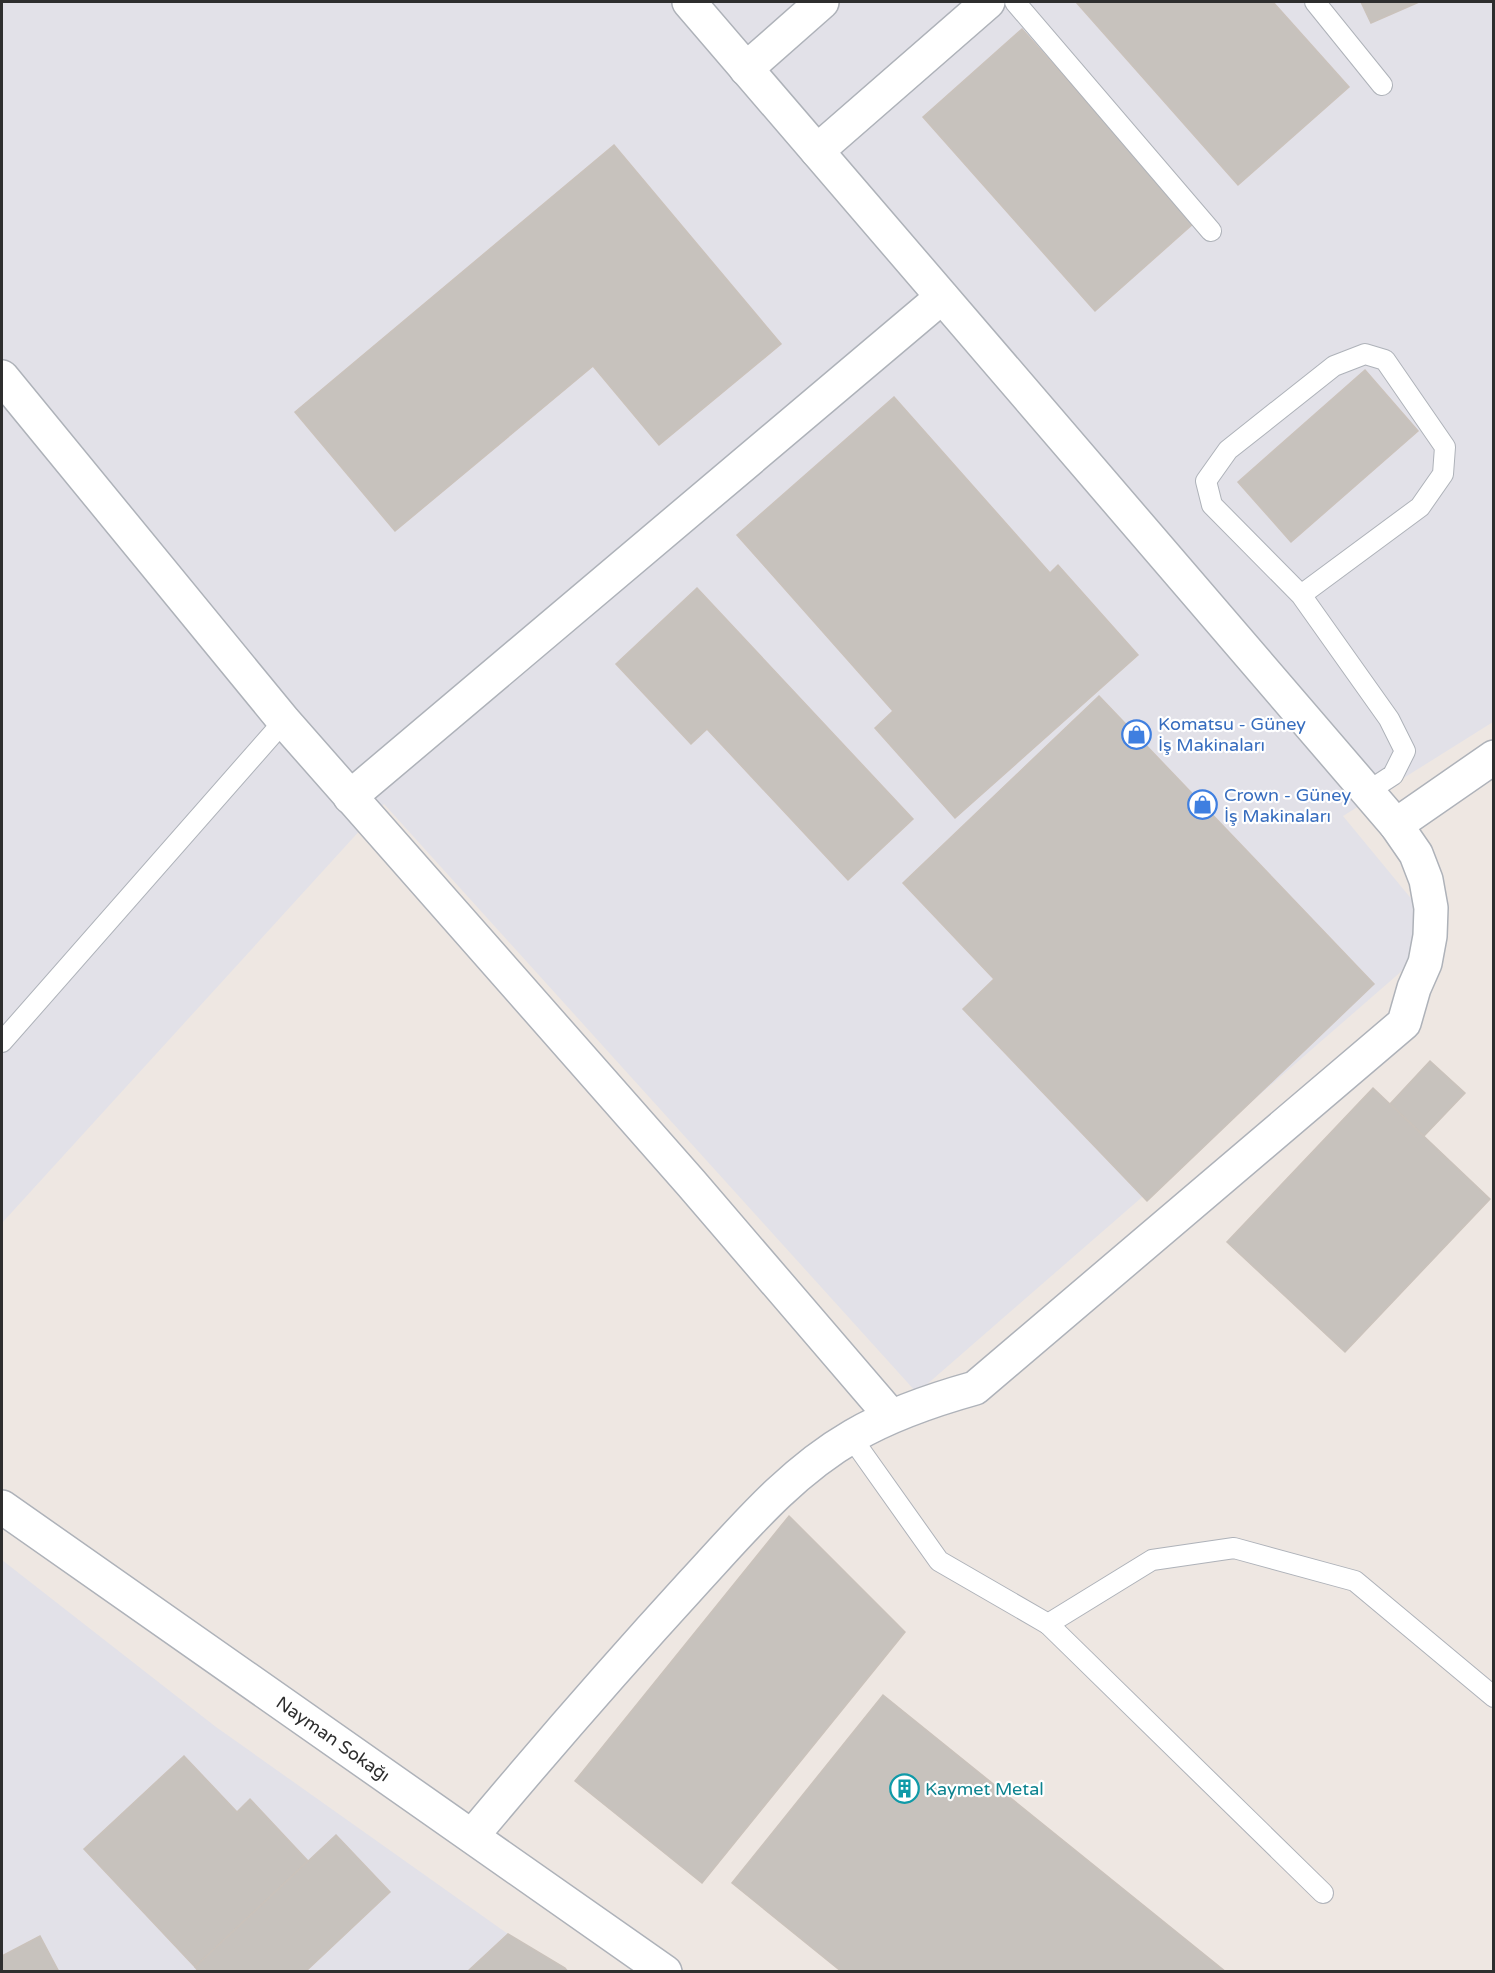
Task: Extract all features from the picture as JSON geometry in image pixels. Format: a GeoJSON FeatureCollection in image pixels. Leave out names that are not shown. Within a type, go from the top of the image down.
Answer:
{"type":"FeatureCollection","features":[{"type":"Feature","properties":{"kind":"street"},"geometry":{"type":"LineString","coordinates":[[472,1836],[639,1642],[777,1493],[813,1463],[851,1437],[891,1416],[932,1400],[975,1388],[1404,1023],[1414,988],[1425,963],[1430,936],[1431,908],[1426,880],[1416,854],[1396,825],[689,2]]}},
{"type":"Feature","properties":{"kind":"street"},"geometry":{"type":"LineString","coordinates":[[746,69],[822,2]]}},
{"type":"Feature","properties":{"kind":"street"},"geometry":{"type":"LineString","coordinates":[[817,151],[988,2]]}},
{"type":"Feature","properties":{"kind":"street"},"geometry":{"type":"LineString","coordinates":[[350,797],[942,297]]}},
{"type":"Feature","properties":{"kind":"street"},"geometry":{"type":"LineString","coordinates":[[2,377],[284,721],[683,1174],[891,1416]]}},
{"type":"Feature","properties":{"kind":"street"},"geometry":{"type":"LineString","coordinates":[[1396,825],[1494,757]]}},
{"type":"Feature","properties":{"kind":"street","name":"Nayman Sokağı"},"geometry":{"type":"LineString","coordinates":[[2,1507],[665,1971]]}},
{"type":"Feature","properties":{"kind":"lane"},"geometry":{"type":"LineString","coordinates":[[1015,2],[1211,231]]}},
{"type":"Feature","properties":{"kind":"lane"},"geometry":{"type":"LineString","coordinates":[[1315,2],[1382,85]]}},
{"type":"Feature","properties":{"kind":"lane"},"geometry":{"type":"LineString","coordinates":[[1301,595],[1420,507],[1443,474],[1445,447],[1385,360],[1365,354],[1334,366],[1228,450],[1206,481],[1212,506],[1301,595],[1389,719],[1405,751],[1393,775],[1367,792]]}},
{"type":"Feature","properties":{"kind":"lane"},"geometry":{"type":"LineString","coordinates":[[2,1042],[284,721]]}},
{"type":"Feature","properties":{"kind":"lane"},"geometry":{"type":"LineString","coordinates":[[851,1437],[939,1561],[1048,1624],[1323,1893]]}},
{"type":"Feature","properties":{"kind":"lane"},"geometry":{"type":"LineString","coordinates":[[1048,1624],[1152,1560],[1233,1548],[1355,1581],[1494,1697]]}},
{"type":"Feature","properties":{"kind":"shaded area"},"geometry":{"type":"Polygon","coordinates":[[[2,2],[1493,2],[1493,722],[1343,816],[1442,936],[917,1393],[384,804],[2,1223],[2,2]]]}},
{"type":"Feature","properties":{"kind":"shaded area"},"geometry":{"type":"Polygon","coordinates":[[[2,1560],[216,1727],[508,1934],[570,1971],[2,1971],[2,1560]]]}},
{"type":"Feature","properties":{"kind":"building"},"geometry":{"type":"Polygon","coordinates":[[[1076,2],[1273,2],[1349,87],[1238,185],[1076,2]]]}},
{"type":"Feature","properties":{"kind":"building"},"geometry":{"type":"Polygon","coordinates":[[[1361,2],[1419,2],[1371,23],[1361,2]]]}},
{"type":"Feature","properties":{"kind":"building"},"geometry":{"type":"Polygon","coordinates":[[[1022,29],[1194,223],[1095,311],[923,117],[1022,29]]]}},
{"type":"Feature","properties":{"kind":"building"},"geometry":{"type":"Polygon","coordinates":[[[614,145],[781,344],[659,445],[593,366],[395,531],[295,412],[614,145]]]}},
{"type":"Feature","properties":{"kind":"building"},"geometry":{"type":"Polygon","coordinates":[[[1365,370],[1418,431],[1291,542],[1238,482],[1365,370]]]}},
{"type":"Feature","properties":{"kind":"building"},"geometry":{"type":"Polygon","coordinates":[[[894,397],[1050,573],[1058,565],[1138,655],[955,818],[875,728],[893,711],[737,535],[894,397]]]}},
{"type":"Feature","properties":{"kind":"building"},"geometry":{"type":"Polygon","coordinates":[[[697,588],[913,819],[848,880],[707,729],[691,744],[616,664],[697,588]]]}},
{"type":"Feature","properties":{"kind":"building"},"geometry":{"type":"Polygon","coordinates":[[[1099,696],[1374,984],[1147,1201],[963,1009],[994,979],[903,883],[1099,696]]]}},
{"type":"Feature","properties":{"kind":"building"},"geometry":{"type":"Polygon","coordinates":[[[1430,1061],[1465,1093],[1424,1136],[1390,1104],[1430,1061]]]}},
{"type":"Feature","properties":{"kind":"building"},"geometry":{"type":"Polygon","coordinates":[[[1373,1088],[1490,1199],[1345,1352],[1227,1242],[1373,1088]]]}},
{"type":"Feature","properties":{"kind":"building"},"geometry":{"type":"Polygon","coordinates":[[[789,1516],[905,1632],[702,1883],[575,1781],[789,1516]]]}},
{"type":"Feature","properties":{"kind":"building","name":"Kaymet Metal"},"geometry":{"type":"Polygon","coordinates":[[[883,1695],[1226,1972],[842,1972],[732,1883],[883,1695]]]}},
{"type":"Feature","properties":{"kind":"building"},"geometry":{"type":"Polygon","coordinates":[[[184,1756],[237,1812],[250,1799],[308,1861],[195,1967],[84,1849],[184,1756]]]}},
{"type":"Feature","properties":{"kind":"building"},"geometry":{"type":"Polygon","coordinates":[[[336,1835],[390,1892],[305,1972],[199,1972],[195,1967],[336,1835]]]}},
{"type":"Feature","properties":{"kind":"building"},"geometry":{"type":"Polygon","coordinates":[[[508,1934],[565,1968],[568,1972],[467,1972],[508,1934]]]}},
{"type":"Feature","properties":{"kind":"building"},"geometry":{"type":"Polygon","coordinates":[[[40,1936],[59,1972],[2,1972],[2,1956],[40,1936]]]}},
{"type":"Feature","properties":{"kind":"place","name":"Komatsu - Güney İş Makinaları"},"geometry":{"type":"Point","coordinates":[1137,734]}},
{"type":"Feature","properties":{"kind":"place","name":"Crown - Güney İş Makinaları"},"geometry":{"type":"Point","coordinates":[1203,805]}},
{"type":"Feature","properties":{"kind":"place","name":"Kaymet Metal"},"geometry":{"type":"Point","coordinates":[904,1789]}}]}
